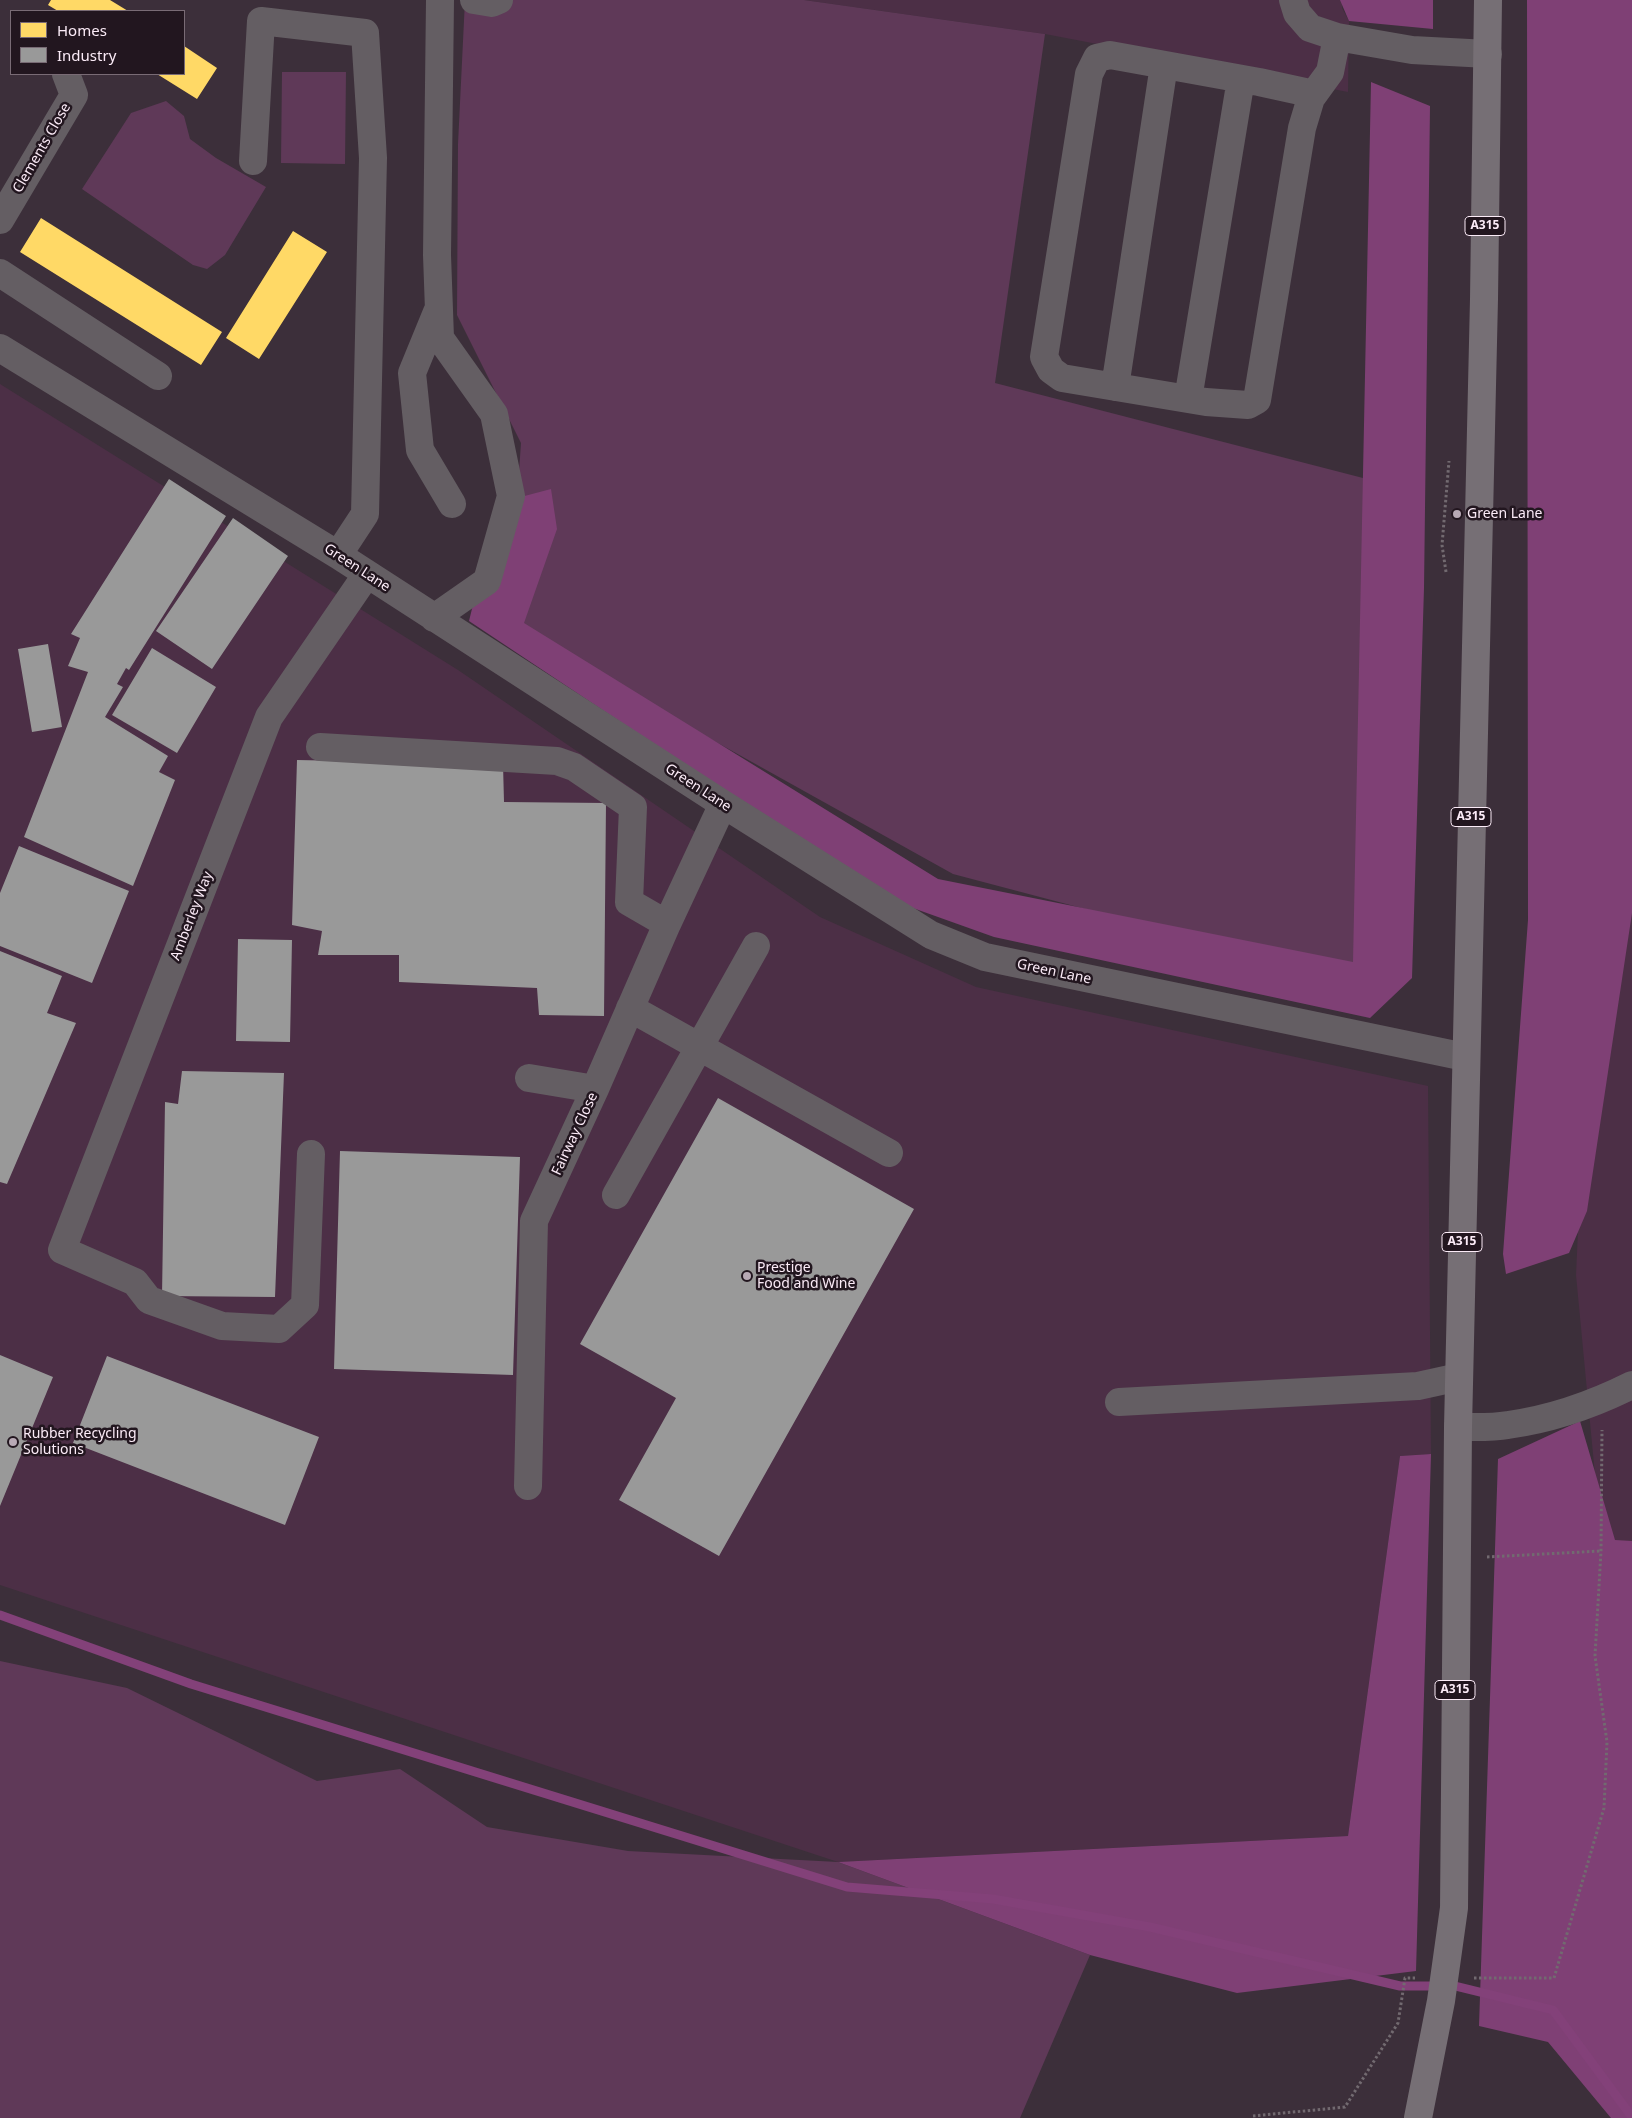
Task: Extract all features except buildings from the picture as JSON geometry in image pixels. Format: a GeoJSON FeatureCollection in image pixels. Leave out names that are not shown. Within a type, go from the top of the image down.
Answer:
{"type":"FeatureCollection","features":[{"type":"Feature","properties":{"kind":"main road","name":"A315"},"geometry":{"type":"LineString","coordinates":[[1418,2118],[1449,1952],[1454,1908],[1458,1427],[1484,290],[1488,0]]}},
{"type":"Feature","properties":{"kind":"street"},"geometry":{"type":"LineString","coordinates":[[434,618],[487,580],[511,496],[494,414],[440,338],[437,256],[440,0]]}},
{"type":"Feature","properties":{"kind":"street"},"geometry":{"type":"LineString","coordinates":[[474,0],[492,3],[499,0]]}},
{"type":"Feature","properties":{"kind":"street"},"geometry":{"type":"LineString","coordinates":[[1292,0],[1297,13],[1310,28],[1337,37],[1412,50],[1488,54]]}},
{"type":"Feature","properties":{"kind":"street"},"geometry":{"type":"LineString","coordinates":[[252,161],[261,21],[365,33],[373,158],[365,514],[338,555]]}},
{"type":"Feature","properties":{"kind":"street"},"geometry":{"type":"LineString","coordinates":[[1314,94],[1110,55],[1097,58],[1089,74],[1044,357],[1051,370],[1062,378],[1188,399],[1248,405],[1257,400],[1261,386],[1302,128],[1314,94],[1330,72],[1337,37]]}},
{"type":"Feature","properties":{"kind":"street"},"geometry":{"type":"LineString","coordinates":[[1115,387],[1164,65]]}},
{"type":"Feature","properties":{"kind":"street","name":"Clements Close"},"geometry":{"type":"LineString","coordinates":[[0,220],[74,95],[66,75]]}},
{"type":"Feature","properties":{"kind":"street"},"geometry":{"type":"LineString","coordinates":[[1188,399],[1241,79]]}},
{"type":"Feature","properties":{"kind":"street"},"geometry":{"type":"LineString","coordinates":[[0,273],[158,376]]}},
{"type":"Feature","properties":{"kind":"street"},"geometry":{"type":"LineString","coordinates":[[439,308],[412,373],[420,450],[452,504]]}},
{"type":"Feature","properties":{"kind":"street","name":"Green Lane"},"geometry":{"type":"LineString","coordinates":[[0,348],[338,555],[723,804],[931,935],[985,957],[1465,1056]]}},
{"type":"Feature","properties":{"kind":"street","name":"Amberley Way"},"geometry":{"type":"LineString","coordinates":[[311,1154],[305,1305],[279,1329],[222,1326],[149,1300],[135,1282],[62,1250],[269,717],[367,574]]}},
{"type":"Feature","properties":{"kind":"street"},"geometry":{"type":"LineString","coordinates":[[320,747],[557,761],[574,767],[633,808],[629,902],[667,924]]}},
{"type":"Feature","properties":{"kind":"street","name":"Fairway Close"},"geometry":{"type":"LineString","coordinates":[[528,1486],[534,1221],[723,804]]}},
{"type":"Feature","properties":{"kind":"street"},"geometry":{"type":"LineString","coordinates":[[616,1195],[756,946]]}},
{"type":"Feature","properties":{"kind":"street"},"geometry":{"type":"LineString","coordinates":[[630,1008],[890,1153]]}},
{"type":"Feature","properties":{"kind":"street"},"geometry":{"type":"LineString","coordinates":[[529,1078],[595,1089]]}},
{"type":"Feature","properties":{"kind":"street"},"geometry":{"type":"LineString","coordinates":[[1119,1402],[1418,1386],[1459,1377]]}},
{"type":"Feature","properties":{"kind":"street"},"geometry":{"type":"LineString","coordinates":[[1458,1427],[1506,1426],[1539,1420],[1594,1403],[1632,1386]]}},
{"type":"Feature","properties":{"kind":"path"},"geometry":{"type":"LineString","coordinates":[[1469,1978],[1554,1978],[1604,1808],[1607,1742],[1595,1656],[1601,1551],[1602,1430],[1594,1403]]}},
{"type":"Feature","properties":{"kind":"path"},"geometry":{"type":"LineString","coordinates":[[1456,1557],[1601,1551]]}},
{"type":"Feature","properties":{"kind":"path"},"geometry":{"type":"LineString","coordinates":[[1253,2116],[1345,2107],[1398,2023],[1405,1978]]}},
{"type":"Feature","properties":{"kind":"shaded area"},"geometry":{"type":"Polygon","coordinates":[[[465,0],[804,0],[1045,34],[995,383],[1394,486],[1369,984],[953,874],[488,615],[515,530],[521,443],[457,315],[458,144],[465,0]]]}},
{"type":"Feature","properties":{"kind":"shaded area"},"geometry":{"type":"Polygon","coordinates":[[[804,0],[1343,0],[1342,8],[1349,21],[1348,92],[1045,34],[804,0]]]}},
{"type":"Feature","properties":{"kind":"shaded area"},"geometry":{"type":"Polygon","coordinates":[[[1340,0],[1433,0],[1433,29],[1349,21],[1340,0]]]}},
{"type":"Feature","properties":{"kind":"shaded area"},"geometry":{"type":"Polygon","coordinates":[[[1527,0],[1632,0],[1632,913],[1587,1211],[1569,1253],[1506,1274],[1503,1254],[1528,920],[1527,0]]]}},
{"type":"Feature","properties":{"kind":"shaded area"},"geometry":{"type":"Polygon","coordinates":[[[1632,15],[1632,1697],[1613,1664],[1576,1275],[1632,15]]]}},
{"type":"Feature","properties":{"kind":"shaded area"},"geometry":{"type":"Polygon","coordinates":[[[282,72],[346,72],[345,164],[281,163],[282,72]]]}},
{"type":"Feature","properties":{"kind":"shaded area"},"geometry":{"type":"Polygon","coordinates":[[[1371,82],[1430,106],[1424,588],[1412,978],[1370,1018],[994,937],[910,907],[829,861],[469,621],[498,503],[551,489],[557,529],[524,623],[938,879],[1353,962],[1371,82]]]}},
{"type":"Feature","properties":{"kind":"shaded area"},"geometry":{"type":"Polygon","coordinates":[[[166,101],[184,116],[190,139],[216,158],[266,187],[225,255],[207,269],[193,265],[82,189],[131,113],[166,101]]]}},
{"type":"Feature","properties":{"kind":"shaded area"},"geometry":{"type":"Polygon","coordinates":[[[0,384],[458,670],[820,917],[976,987],[1428,1086],[1431,1454],[1400,1456],[1348,1836],[838,1862],[0,1585],[0,384]]]}},
{"type":"Feature","properties":{"kind":"shaded area"},"geometry":{"type":"Polygon","coordinates":[[[1580,1421],[1615,1540],[1632,1541],[1632,2118],[1611,2118],[1548,2042],[1479,2026],[1498,1459],[1580,1421]]]}},
{"type":"Feature","properties":{"kind":"shaded area"},"geometry":{"type":"Polygon","coordinates":[[[1431,1454],[1416,1971],[1237,1993],[1090,1955],[838,1862],[1348,1836],[1400,1456],[1431,1454]]]}},
{"type":"Feature","properties":{"kind":"shaded area"},"geometry":{"type":"Polygon","coordinates":[[[0,1661],[127,1688],[317,1781],[400,1769],[487,1827],[628,1851],[838,1862],[1090,1955],[1020,2118],[0,2118],[0,1661]]]}},
{"type":"Feature","properties":{"kind":"waterway"},"geometry":{"type":"LineString","coordinates":[[0,1615],[191,1684],[847,1887],[993,1899],[1150,1927],[1400,1986],[1455,1986],[1553,2010],[1632,2117]]}},
{"type":"Feature","properties":{"kind":"place","name":"Green Lane"},"geometry":{"type":"Point","coordinates":[1457,514]}},
{"type":"Feature","properties":{"kind":"place","name":"Prestige Food and Wine"},"geometry":{"type":"Point","coordinates":[747,1276]}},
{"type":"Feature","properties":{"kind":"place","name":"Rubber Recycling Solutions"},"geometry":{"type":"Point","coordinates":[13,1442]}}]}
